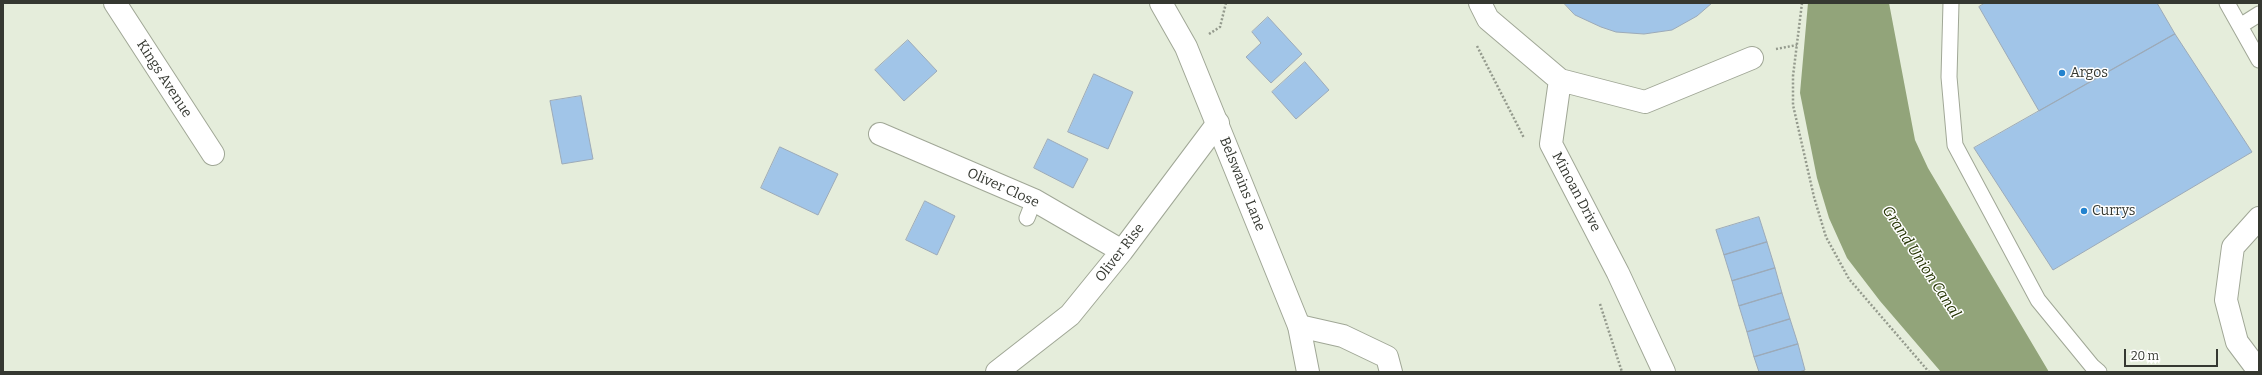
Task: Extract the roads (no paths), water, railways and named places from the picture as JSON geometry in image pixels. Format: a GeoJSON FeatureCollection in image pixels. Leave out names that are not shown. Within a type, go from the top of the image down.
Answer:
{"type":"FeatureCollection","features":[{"type":"Feature","properties":{"kind":"street","name":"Kings Avenue"},"geometry":{"type":"LineString","coordinates":[[115,3],[213,154]]}},
{"type":"Feature","properties":{"kind":"street","name":"Belswains Lane"},"geometry":{"type":"LineString","coordinates":[[1161,3],[1186,47],[1299,326],[1308,372]]}},
{"type":"Feature","properties":{"kind":"street"},"geometry":{"type":"LineString","coordinates":[[1480,3],[1488,19],[1560,80],[1645,102],[1752,58]]}},
{"type":"Feature","properties":{"kind":"street","name":"Minoan Drive"},"geometry":{"type":"LineString","coordinates":[[1560,80],[1551,144],[1618,273],[1664,372]]}},
{"type":"Feature","properties":{"kind":"street","name":"Oliver Rise"},"geometry":{"type":"LineString","coordinates":[[1003,370],[1070,315],[1122,251],[1218,124]]}},
{"type":"Feature","properties":{"kind":"street","name":"Oliver Close"},"geometry":{"type":"LineString","coordinates":[[880,134],[1031,209],[1122,251]]}},
{"type":"Feature","properties":{"kind":"street"},"geometry":{"type":"LineString","coordinates":[[2254,368],[2237,342],[2226,300],[2233,248],[2259,218]]}},
{"type":"Feature","properties":{"kind":"street"},"geometry":{"type":"LineString","coordinates":[[1299,326],[1343,336],[1387,357],[1391,372]]}},
{"type":"Feature","properties":{"kind":"lane"},"geometry":{"type":"LineString","coordinates":[[1950,3],[1949,77],[1955,145],[2038,300],[2092,366],[2099,372]]}},
{"type":"Feature","properties":{"kind":"lane"},"geometry":{"type":"LineString","coordinates":[[2226,3],[2259,60]]}},
{"type":"Feature","properties":{"kind":"lane"},"geometry":{"type":"LineString","coordinates":[[2240,26],[2259,14]]}},
{"type":"Feature","properties":{"kind":"water","name":"Grand Union Canal"},"geometry":{"type":"Polygon","coordinates":[[[1808,3],[1889,3],[1915,140],[1928,168],[2049,372],[1941,372],[1880,301],[1847,258],[1829,218],[1817,178],[1800,93],[1808,3]]]}},
{"type":"Feature","properties":{"kind":"place","name":"Argos"},"geometry":{"type":"Point","coordinates":[2062,73]}},
{"type":"Feature","properties":{"kind":"place","name":"Currys"},"geometry":{"type":"Point","coordinates":[2084,211]}}]}
